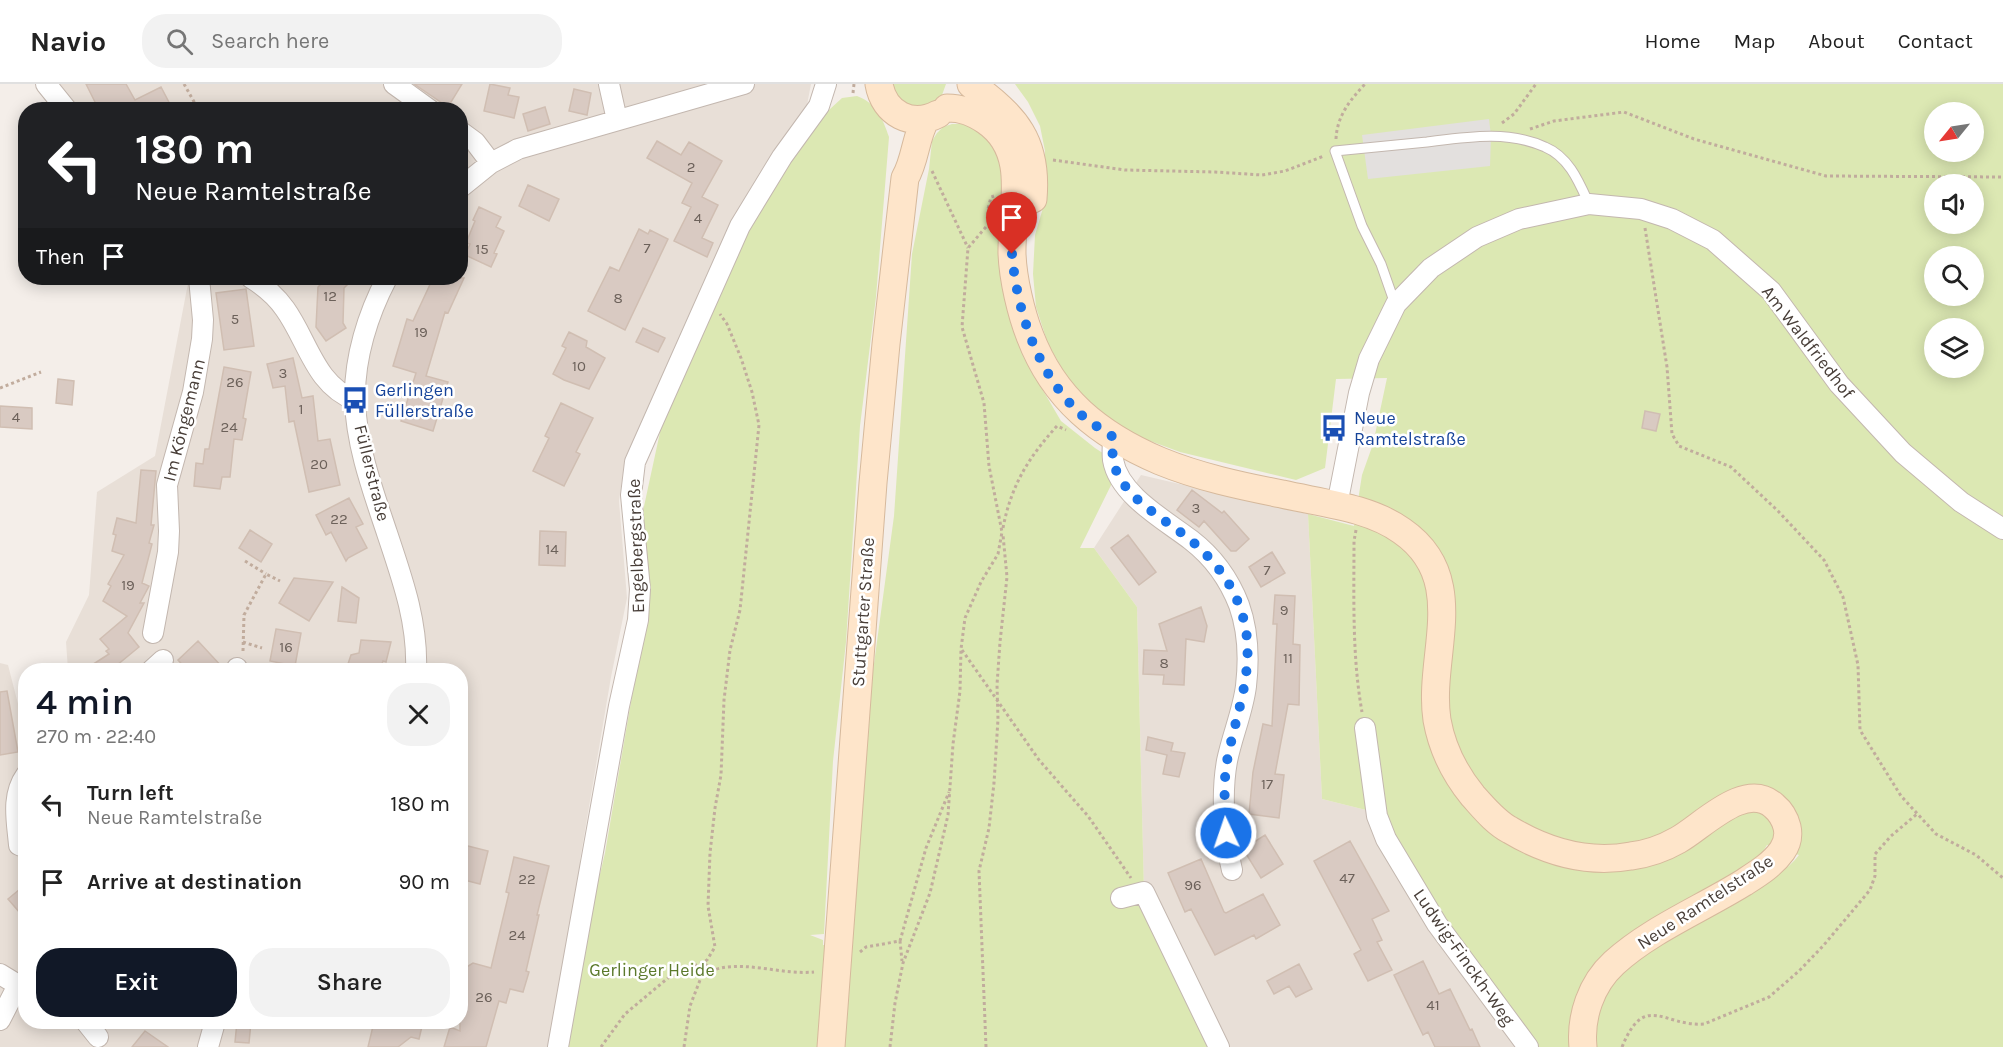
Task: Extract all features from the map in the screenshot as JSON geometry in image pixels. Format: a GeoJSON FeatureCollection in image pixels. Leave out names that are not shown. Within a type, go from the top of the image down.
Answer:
{"type":"FeatureCollection","features":[{"type":"Feature","properties":{"kind":"main road"},"geometry":{"type":"LineString","coordinates":[[879,84],[883,97],[895,112]]}},
{"type":"Feature","properties":{"kind":"main road","name":"Neue Ramtelstraße"},"geometry":{"type":"LineString","coordinates":[[971,84],[1000,107],[1015,123],[1027,142],[1033,163],[1033,195],[1020,299]]}},
{"type":"Feature","properties":{"kind":"main road"},"geometry":{"type":"LineString","coordinates":[[996,84],[1008,101],[1015,123]]}},
{"type":"Feature","properties":{"kind":"main road","name":"Neue Ramtelstraße"},"geometry":{"type":"LineString","coordinates":[[895,112],[909,120],[944,104],[969,110],[997,129],[1010,150],[1016,181],[1012,254],[1014,273],[1029,335],[1054,381],[1074,407],[1089,421],[1113,437],[1164,463],[1212,478],[1348,508],[1400,529],[1420,546],[1434,568],[1441,592],[1443,628],[1436,694],[1437,719],[1443,743],[1452,766],[1465,786],[1482,807],[1503,826],[1549,850],[1575,857],[1600,859],[1629,857],[1653,851],[1676,841],[1734,802],[1750,798],[1768,801],[1777,808],[1785,822],[1788,836],[1779,854],[1766,867],[1642,942],[1613,963],[1597,984],[1585,1012],[1582,1047]]}},
{"type":"Feature","properties":{"kind":"main road","name":"Stuttgarter Straße"},"geometry":{"type":"LineString","coordinates":[[831,1047],[879,416],[905,178],[911,168],[922,127],[944,104]]}},
{"type":"Feature","properties":{"kind":"main road","name":"Stuttgarter Straße"},"geometry":{"type":"LineString","coordinates":[[895,112],[899,123],[900,164],[905,178]]}},
{"type":"Feature","properties":{"kind":"street"},"geometry":{"type":"LineString","coordinates":[[46,84],[61,102]]}},
{"type":"Feature","properties":{"kind":"street"},"geometry":{"type":"LineString","coordinates":[[394,84],[419,102]]}},
{"type":"Feature","properties":{"kind":"street"},"geometry":{"type":"LineString","coordinates":[[609,84],[617,120]]}},
{"type":"Feature","properties":{"kind":"street"},"geometry":{"type":"LineString","coordinates":[[468,182],[491,163],[518,149],[744,84]]}},
{"type":"Feature","properties":{"kind":"street","name":"Engelbergstraße"},"geometry":{"type":"LineString","coordinates":[[558,1047],[621,696],[638,620],[640,589],[632,518],[632,475],[640,450],[708,296],[751,206],[782,157],[819,106],[826,84]]}},
{"type":"Feature","properties":{"kind":"street"},"geometry":{"type":"LineString","coordinates":[[468,137],[475,142],[491,163]]}},
{"type":"Feature","properties":{"kind":"street","name":"Am Waldfriedhof"},"geometry":{"type":"LineString","coordinates":[[1348,508],[1359,393],[1369,359],[1396,304],[1431,268],[1477,237],[1519,219],[1589,204],[1641,209],[1672,219],[1713,240],[1771,291],[1839,384],[1903,453],[1961,501],[2003,529]]}},
{"type":"Feature","properties":{"kind":"street","name":"Im Köngemann"},"geometry":{"type":"LineString","coordinates":[[153,633],[170,531],[167,485],[193,392],[202,339],[203,320],[200,285]]}},
{"type":"Feature","properties":{"kind":"street"},"geometry":{"type":"LineString","coordinates":[[260,285],[286,310],[331,386],[355,400]]}},
{"type":"Feature","properties":{"kind":"street","name":"Füllerstraße"},"geometry":{"type":"LineString","coordinates":[[384,285],[366,331],[357,375],[355,400],[360,438],[368,472],[411,612],[416,663]]}},
{"type":"Feature","properties":{"kind":"street"},"geometry":{"type":"LineString","coordinates":[[1113,437],[1113,463],[1124,484],[1157,516],[1192,541],[1209,557],[1227,578],[1240,606],[1246,630],[1246,687],[1227,763],[1225,799],[1227,850],[1232,870]]}},
{"type":"Feature","properties":{"kind":"street","name":"Ludwig-Finckh-Weg"},"geometry":{"type":"LineString","coordinates":[[1365,728],[1377,816],[1386,839],[1437,924],[1528,1047]]}},
{"type":"Feature","properties":{"kind":"street"},"geometry":{"type":"LineString","coordinates":[[18,790],[16,798],[18,829]]}},
{"type":"Feature","properties":{"kind":"street"},"geometry":{"type":"LineString","coordinates":[[1121,898],[1144,892],[1219,1047]]}},
{"type":"Feature","properties":{"kind":"street"},"geometry":{"type":"LineString","coordinates":[[0,974],[18,984]]}},
{"type":"Feature","properties":{"kind":"street"},"geometry":{"type":"LineString","coordinates":[[0,1020],[18,992]]}},
{"type":"Feature","properties":{"kind":"street"},"geometry":{"type":"LineString","coordinates":[[92,1029],[98,1037]]}},
{"type":"Feature","properties":{"kind":"street"},"geometry":{"type":"LineString","coordinates":[[208,1047],[213,1029]]}},
{"type":"Feature","properties":{"kind":"lane"},"geometry":{"type":"LineString","coordinates":[[1396,304],[1381,264],[1362,226],[1335,152],[1484,136],[1509,136],[1546,147],[1568,165],[1589,204]]}},
{"type":"Feature","properties":{"kind":"path"},"geometry":{"type":"LineString","coordinates":[[184,84],[194,102]]}},
{"type":"Feature","properties":{"kind":"path"},"geometry":{"type":"LineString","coordinates":[[853,93],[854,84]]}},
{"type":"Feature","properties":{"kind":"path"},"geometry":{"type":"LineString","coordinates":[[1043,159],[1125,170],[1215,172],[1262,176],[1285,171],[1335,152],[1336,127],[1349,101],[1360,86],[1365,84]]}},
{"type":"Feature","properties":{"kind":"path"},"geometry":{"type":"LineString","coordinates":[[1484,136],[1514,114],[1536,84]]}},
{"type":"Feature","properties":{"kind":"path"},"geometry":{"type":"LineString","coordinates":[[1509,136],[1554,121],[1624,112],[1694,139],[1826,176],[2003,177]]}},
{"type":"Feature","properties":{"kind":"path"},"geometry":{"type":"LineString","coordinates":[[929,162],[968,248],[962,327],[984,403],[989,466],[1002,532],[1007,577],[1000,642],[994,783],[989,828],[978,871],[986,1047]]}},
{"type":"Feature","properties":{"kind":"path"},"geometry":{"type":"LineString","coordinates":[[968,248],[991,221],[988,209],[991,197],[998,194],[1017,195]]}},
{"type":"Feature","properties":{"kind":"path"},"geometry":{"type":"LineString","coordinates":[[1641,209],[1667,367],[1672,434],[1679,446],[1731,467],[1824,560],[1844,597],[1858,665],[1860,730],[1901,796],[1936,834],[1976,855],[2003,878]]}},
{"type":"Feature","properties":{"kind":"path"},"geometry":{"type":"LineString","coordinates":[[684,1047],[690,1006],[707,960],[715,947],[708,906],[710,853],[721,775],[724,700],[730,650],[740,610],[759,425],[752,392],[741,358],[727,324],[708,296]]}},
{"type":"Feature","properties":{"kind":"path"},"geometry":{"type":"LineString","coordinates":[[0,388],[40,372]]}},
{"type":"Feature","properties":{"kind":"path"},"geometry":{"type":"LineString","coordinates":[[891,1047],[895,1004],[903,963],[930,893],[948,815],[965,618],[981,582],[998,554],[1006,511],[1020,474],[1037,448],[1057,426]]}},
{"type":"Feature","properties":{"kind":"path"},"geometry":{"type":"LineString","coordinates":[[1348,508],[1354,541],[1357,683],[1365,728]]}},
{"type":"Feature","properties":{"kind":"path"},"geometry":{"type":"LineString","coordinates":[[245,561],[280,581]]}},
{"type":"Feature","properties":{"kind":"path"},"geometry":{"type":"LineString","coordinates":[[240,663],[244,615],[266,574]]}},
{"type":"Feature","properties":{"kind":"path"},"geometry":{"type":"LineString","coordinates":[[243,642],[262,648]]}},
{"type":"Feature","properties":{"kind":"path"},"geometry":{"type":"LineString","coordinates":[[961,649],[1039,760],[1088,816],[1133,881],[1144,892]]}},
{"type":"Feature","properties":{"kind":"path"},"geometry":{"type":"LineString","coordinates":[[903,963],[900,940],[926,848],[951,788]]}},
{"type":"Feature","properties":{"kind":"path"},"geometry":{"type":"LineString","coordinates":[[1622,1047],[1628,1032],[1635,1023],[1645,1017],[1656,1014],[1692,1025],[1704,1024],[1769,997],[1823,946],[1870,890],[1875,876],[1875,854],[1891,836],[1917,814]]}},
{"type":"Feature","properties":{"kind":"path"},"geometry":{"type":"LineString","coordinates":[[700,977],[721,968],[764,969],[788,973],[812,973],[837,969],[866,947],[900,940]]}},
{"type":"Feature","properties":{"kind":"path"},"geometry":{"type":"LineString","coordinates":[[601,1047],[625,1014],[668,978],[707,960]]}},
{"type":"Feature","properties":{"kind":"shaded area"},"geometry":{"type":"Polygon","coordinates":[[[51,84],[811,84],[807,105],[743,205],[715,259],[625,458],[619,501],[627,598],[580,860],[583,907],[558,1047],[0,1047],[0,663],[8,665],[18,704],[18,1029],[468,1029],[468,663],[68,663],[66,642],[89,595],[97,492],[155,456],[188,285],[468,285],[468,102],[65,102],[51,84]]]}},
{"type":"Feature","properties":{"kind":"shaded area"},"geometry":{"type":"Polygon","coordinates":[[[1489,119],[1490,166],[1368,179],[1362,135],[1489,119]]]}},
{"type":"Feature","properties":{"kind":"shaded area"},"geometry":{"type":"Polygon","coordinates":[[[1141,475],[1308,514],[1322,799],[1382,814],[1537,1047],[1219,1047],[1144,892],[1137,607],[1094,548],[1141,475]]]}},
{"type":"Feature","properties":{"kind":"green space"},"geometry":{"type":"Polygon","coordinates":[[[889,84],[946,84],[942,95],[936,102],[918,108],[900,102],[889,84]]]}},
{"type":"Feature","properties":{"kind":"green space"},"geometry":{"type":"Polygon","coordinates":[[[1015,84],[2003,84],[2003,1047],[1595,1047],[1599,1006],[1612,984],[1627,968],[1645,953],[1687,926],[1775,877],[1799,855],[1767,845],[1762,853],[1750,863],[1614,947],[1571,1047],[1537,1047],[1439,918],[1382,814],[1322,799],[1308,514],[1354,526],[1362,475],[1373,444],[1387,378],[1336,379],[1325,468],[1296,480],[1180,452],[1134,435],[1097,413],[1068,379],[1048,344],[1036,307],[1033,274],[1035,235],[1045,201],[1045,151],[1040,126],[1028,102],[1015,84]]]}},
{"type":"Feature","properties":{"kind":"green space","name":"Gerlinger Heide"},"geometry":{"type":"Polygon","coordinates":[[[857,96],[864,99],[878,112],[889,137],[876,297],[860,426],[846,642],[833,761],[824,934],[810,935],[823,940],[823,945],[828,945],[821,1047],[559,1047],[594,872],[600,874],[605,853],[649,597],[643,511],[662,423],[728,260],[769,189],[817,121],[842,98],[857,96]]]}},
{"type":"Feature","properties":{"kind":"green space"},"geometry":{"type":"Polygon","coordinates":[[[952,124],[972,126],[990,138],[1002,160],[1004,287],[1012,326],[1024,358],[1061,421],[1121,465],[1080,548],[1094,548],[1137,607],[1144,892],[1219,1047],[839,1047],[852,826],[894,516],[912,254],[929,169],[932,141],[943,127],[952,124]]]}},
{"type":"Feature","properties":{"kind":"building"},"geometry":{"type":"Polygon","coordinates":[[[86,84],[126,84],[135,100],[161,87],[169,102],[95,102],[86,84]]]}},
{"type":"Feature","properties":{"kind":"building"},"geometry":{"type":"Polygon","coordinates":[[[414,84],[462,84],[451,102],[441,102],[414,84]]]}},
{"type":"Feature","properties":{"kind":"building"},"geometry":{"type":"Polygon","coordinates":[[[490,84],[510,88],[508,95],[519,97],[514,118],[484,111],[490,84]]]}},
{"type":"Feature","properties":{"kind":"building"},"geometry":{"type":"Polygon","coordinates":[[[574,89],[591,93],[587,115],[569,111],[574,89]]]}},
{"type":"Feature","properties":{"kind":"building"},"geometry":{"type":"Polygon","coordinates":[[[545,107],[550,124],[528,131],[523,114],[545,107]]]}},
{"type":"Feature","properties":{"kind":"building"},"geometry":{"type":"Polygon","coordinates":[[[657,141],[681,155],[689,142],[722,161],[702,197],[718,205],[702,238],[713,243],[707,257],[674,241],[691,207],[682,203],[692,183],[647,158],[657,141]]]}},
{"type":"Feature","properties":{"kind":"building"},"geometry":{"type":"Polygon","coordinates":[[[528,185],[559,199],[549,221],[519,206],[528,185]]]}},
{"type":"Feature","properties":{"kind":"building"},"geometry":{"type":"Polygon","coordinates":[[[479,207],[501,217],[496,227],[504,231],[494,253],[497,254],[491,267],[468,256],[470,244],[468,238],[475,221],[473,220],[479,207]]]}},
{"type":"Feature","properties":{"kind":"building"},"geometry":{"type":"Polygon","coordinates":[[[639,229],[648,234],[650,230],[668,239],[625,330],[588,311],[610,267],[619,271],[639,229]]]}},
{"type":"Feature","properties":{"kind":"building"},"geometry":{"type":"Polygon","coordinates":[[[320,285],[347,285],[344,288],[343,323],[346,328],[326,341],[316,327],[318,287],[320,285]]]}},
{"type":"Feature","properties":{"kind":"building"},"geometry":{"type":"Polygon","coordinates":[[[430,285],[461,285],[448,313],[445,312],[426,376],[448,382],[433,431],[401,421],[416,373],[393,366],[407,319],[413,321],[430,285]]]}},
{"type":"Feature","properties":{"kind":"building"},"geometry":{"type":"Polygon","coordinates":[[[246,289],[254,346],[224,350],[216,293],[246,289]]]}},
{"type":"Feature","properties":{"kind":"building"},"geometry":{"type":"Polygon","coordinates":[[[643,328],[665,338],[658,352],[636,342],[643,328]]]}},
{"type":"Feature","properties":{"kind":"building"},"geometry":{"type":"Polygon","coordinates":[[[569,332],[587,341],[586,347],[605,358],[589,389],[553,374],[566,348],[562,346],[569,332]]]}},
{"type":"Feature","properties":{"kind":"building"},"geometry":{"type":"Polygon","coordinates":[[[293,358],[302,398],[313,396],[318,441],[330,439],[340,485],[309,492],[294,421],[289,422],[285,386],[273,388],[267,364],[293,358]]]}},
{"type":"Feature","properties":{"kind":"building"},"geometry":{"type":"Polygon","coordinates":[[[224,367],[251,372],[243,418],[246,419],[242,440],[234,439],[230,477],[222,477],[220,489],[194,486],[196,463],[203,464],[205,449],[209,449],[224,367]]]}},
{"type":"Feature","properties":{"kind":"building"},"geometry":{"type":"Polygon","coordinates":[[[58,379],[74,381],[72,405],[56,403],[58,379]]]}},
{"type":"Feature","properties":{"kind":"building"},"geometry":{"type":"Polygon","coordinates":[[[561,403],[593,418],[576,452],[580,454],[564,486],[533,471],[549,438],[545,436],[561,403]]]}},
{"type":"Feature","properties":{"kind":"building"},"geometry":{"type":"Polygon","coordinates":[[[0,406],[32,408],[32,429],[0,427],[0,406]]]}},
{"type":"Feature","properties":{"kind":"building"},"geometry":{"type":"Polygon","coordinates":[[[1645,411],[1660,414],[1656,431],[1642,428],[1645,411]]]}},
{"type":"Feature","properties":{"kind":"building"},"geometry":{"type":"Polygon","coordinates":[[[141,470],[156,471],[151,525],[154,525],[149,543],[152,544],[142,583],[149,586],[140,603],[144,603],[128,633],[139,647],[120,663],[95,663],[109,654],[106,651],[109,649],[100,639],[127,616],[103,601],[111,586],[108,584],[124,555],[112,551],[117,518],[136,523],[141,470]]]}},
{"type":"Feature","properties":{"kind":"building"},"geometry":{"type":"Polygon","coordinates":[[[1192,490],[1222,513],[1224,511],[1249,539],[1236,551],[1231,551],[1204,521],[1199,527],[1177,510],[1192,490]]]}},
{"type":"Feature","properties":{"kind":"building"},"geometry":{"type":"Polygon","coordinates":[[[349,498],[363,524],[356,527],[367,548],[346,561],[331,532],[326,535],[316,515],[349,498]]]}},
{"type":"Feature","properties":{"kind":"building"},"geometry":{"type":"Polygon","coordinates":[[[250,530],[272,544],[261,562],[239,548],[250,530]]]}},
{"type":"Feature","properties":{"kind":"building"},"geometry":{"type":"Polygon","coordinates":[[[540,531],[566,532],[565,566],[539,565],[540,531]]]}},
{"type":"Feature","properties":{"kind":"building"},"geometry":{"type":"Polygon","coordinates":[[[1128,535],[1156,572],[1139,585],[1111,548],[1128,535]]]}},
{"type":"Feature","properties":{"kind":"building"},"geometry":{"type":"Polygon","coordinates":[[[1272,552],[1285,573],[1261,587],[1249,567],[1272,552]]]}},
{"type":"Feature","properties":{"kind":"building"},"geometry":{"type":"Polygon","coordinates":[[[294,578],[333,582],[309,621],[279,603],[294,578]]]}},
{"type":"Feature","properties":{"kind":"building"},"geometry":{"type":"Polygon","coordinates":[[[342,587],[359,598],[356,623],[338,621],[342,587]]]}},
{"type":"Feature","properties":{"kind":"building"},"geometry":{"type":"Polygon","coordinates":[[[1275,595],[1295,596],[1293,644],[1300,645],[1299,705],[1288,704],[1275,774],[1284,775],[1279,818],[1249,814],[1253,772],[1263,724],[1272,726],[1277,624],[1273,624],[1275,595]]]}},
{"type":"Feature","properties":{"kind":"building"},"geometry":{"type":"Polygon","coordinates":[[[1201,607],[1207,626],[1204,642],[1186,639],[1184,685],[1163,684],[1164,675],[1143,674],[1144,650],[1167,651],[1159,624],[1201,607]]]}},
{"type":"Feature","properties":{"kind":"building"},"geometry":{"type":"Polygon","coordinates":[[[276,629],[301,633],[296,663],[270,661],[276,629]]]}},
{"type":"Feature","properties":{"kind":"building"},"geometry":{"type":"Polygon","coordinates":[[[361,640],[391,642],[386,662],[348,663],[351,655],[359,653],[361,640]]]}},
{"type":"Feature","properties":{"kind":"building"},"geometry":{"type":"Polygon","coordinates":[[[198,641],[218,663],[181,663],[178,660],[198,641]]]}},
{"type":"Feature","properties":{"kind":"building"},"geometry":{"type":"Polygon","coordinates":[[[7,691],[18,752],[0,755],[0,692],[7,691]]]}},
{"type":"Feature","properties":{"kind":"building"},"geometry":{"type":"Polygon","coordinates":[[[1148,737],[1173,743],[1171,751],[1185,753],[1179,777],[1163,774],[1167,755],[1146,750],[1148,737]]]}},
{"type":"Feature","properties":{"kind":"building"},"geometry":{"type":"Polygon","coordinates":[[[1265,835],[1283,864],[1261,878],[1243,849],[1265,835]]]}},
{"type":"Feature","properties":{"kind":"building"},"geometry":{"type":"Polygon","coordinates":[[[1350,841],[1389,911],[1372,919],[1382,940],[1377,942],[1392,970],[1368,981],[1354,954],[1361,950],[1314,861],[1350,841]]]}},
{"type":"Feature","properties":{"kind":"building"},"geometry":{"type":"Polygon","coordinates":[[[468,846],[488,851],[480,884],[468,881],[468,846]]]}},
{"type":"Feature","properties":{"kind":"building"},"geometry":{"type":"Polygon","coordinates":[[[514,857],[549,866],[537,915],[539,915],[526,971],[529,972],[523,992],[510,989],[506,1003],[499,1001],[486,1047],[444,1047],[449,1029],[460,1031],[460,1029],[468,1029],[468,966],[473,963],[491,968],[509,893],[506,892],[514,857]]]}},
{"type":"Feature","properties":{"kind":"building"},"geometry":{"type":"Polygon","coordinates":[[[1201,859],[1224,912],[1263,894],[1280,925],[1256,939],[1254,935],[1215,955],[1191,909],[1185,912],[1168,873],[1201,859]]]}},
{"type":"Feature","properties":{"kind":"building"},"geometry":{"type":"Polygon","coordinates":[[[18,891],[18,911],[8,899],[18,891]]]}},
{"type":"Feature","properties":{"kind":"building"},"geometry":{"type":"Polygon","coordinates":[[[1423,961],[1439,994],[1450,989],[1480,1047],[1435,1047],[1428,1032],[1423,1035],[1394,975],[1423,961]]]}},
{"type":"Feature","properties":{"kind":"building"},"geometry":{"type":"Polygon","coordinates":[[[1299,964],[1312,989],[1296,997],[1289,986],[1274,994],[1267,981],[1299,964]]]}},
{"type":"Feature","properties":{"kind":"building"},"geometry":{"type":"Polygon","coordinates":[[[236,1029],[250,1029],[249,1043],[235,1042],[236,1029]]]}},
{"type":"Feature","properties":{"kind":"building"},"geometry":{"type":"Polygon","coordinates":[[[372,1029],[421,1029],[419,1039],[411,1037],[398,1047],[368,1047],[372,1029]]]}},
{"type":"Feature","properties":{"kind":"building"},"geometry":{"type":"Polygon","coordinates":[[[145,1031],[168,1047],[132,1047],[145,1031]]]}},
{"type":"Feature","properties":{"kind":"place","name":"Gerlingen Füllerstraße"},"geometry":{"type":"Point","coordinates":[355,400]}},
{"type":"Feature","properties":{"kind":"place","name":"Neue Ramtelstraße"},"geometry":{"type":"Point","coordinates":[1334,428]}},
{"type":"Feature","properties":{"kind":"route"},"geometry":{"type":"LineString","coordinates":[[1012,254],[1022,312],[1029,335],[1054,381],[1074,407],[1089,421],[1113,437],[1113,463],[1124,484],[1157,516],[1192,541],[1209,557],[1227,578],[1240,606],[1246,630],[1246,687],[1227,763],[1226,833]]}}]}
